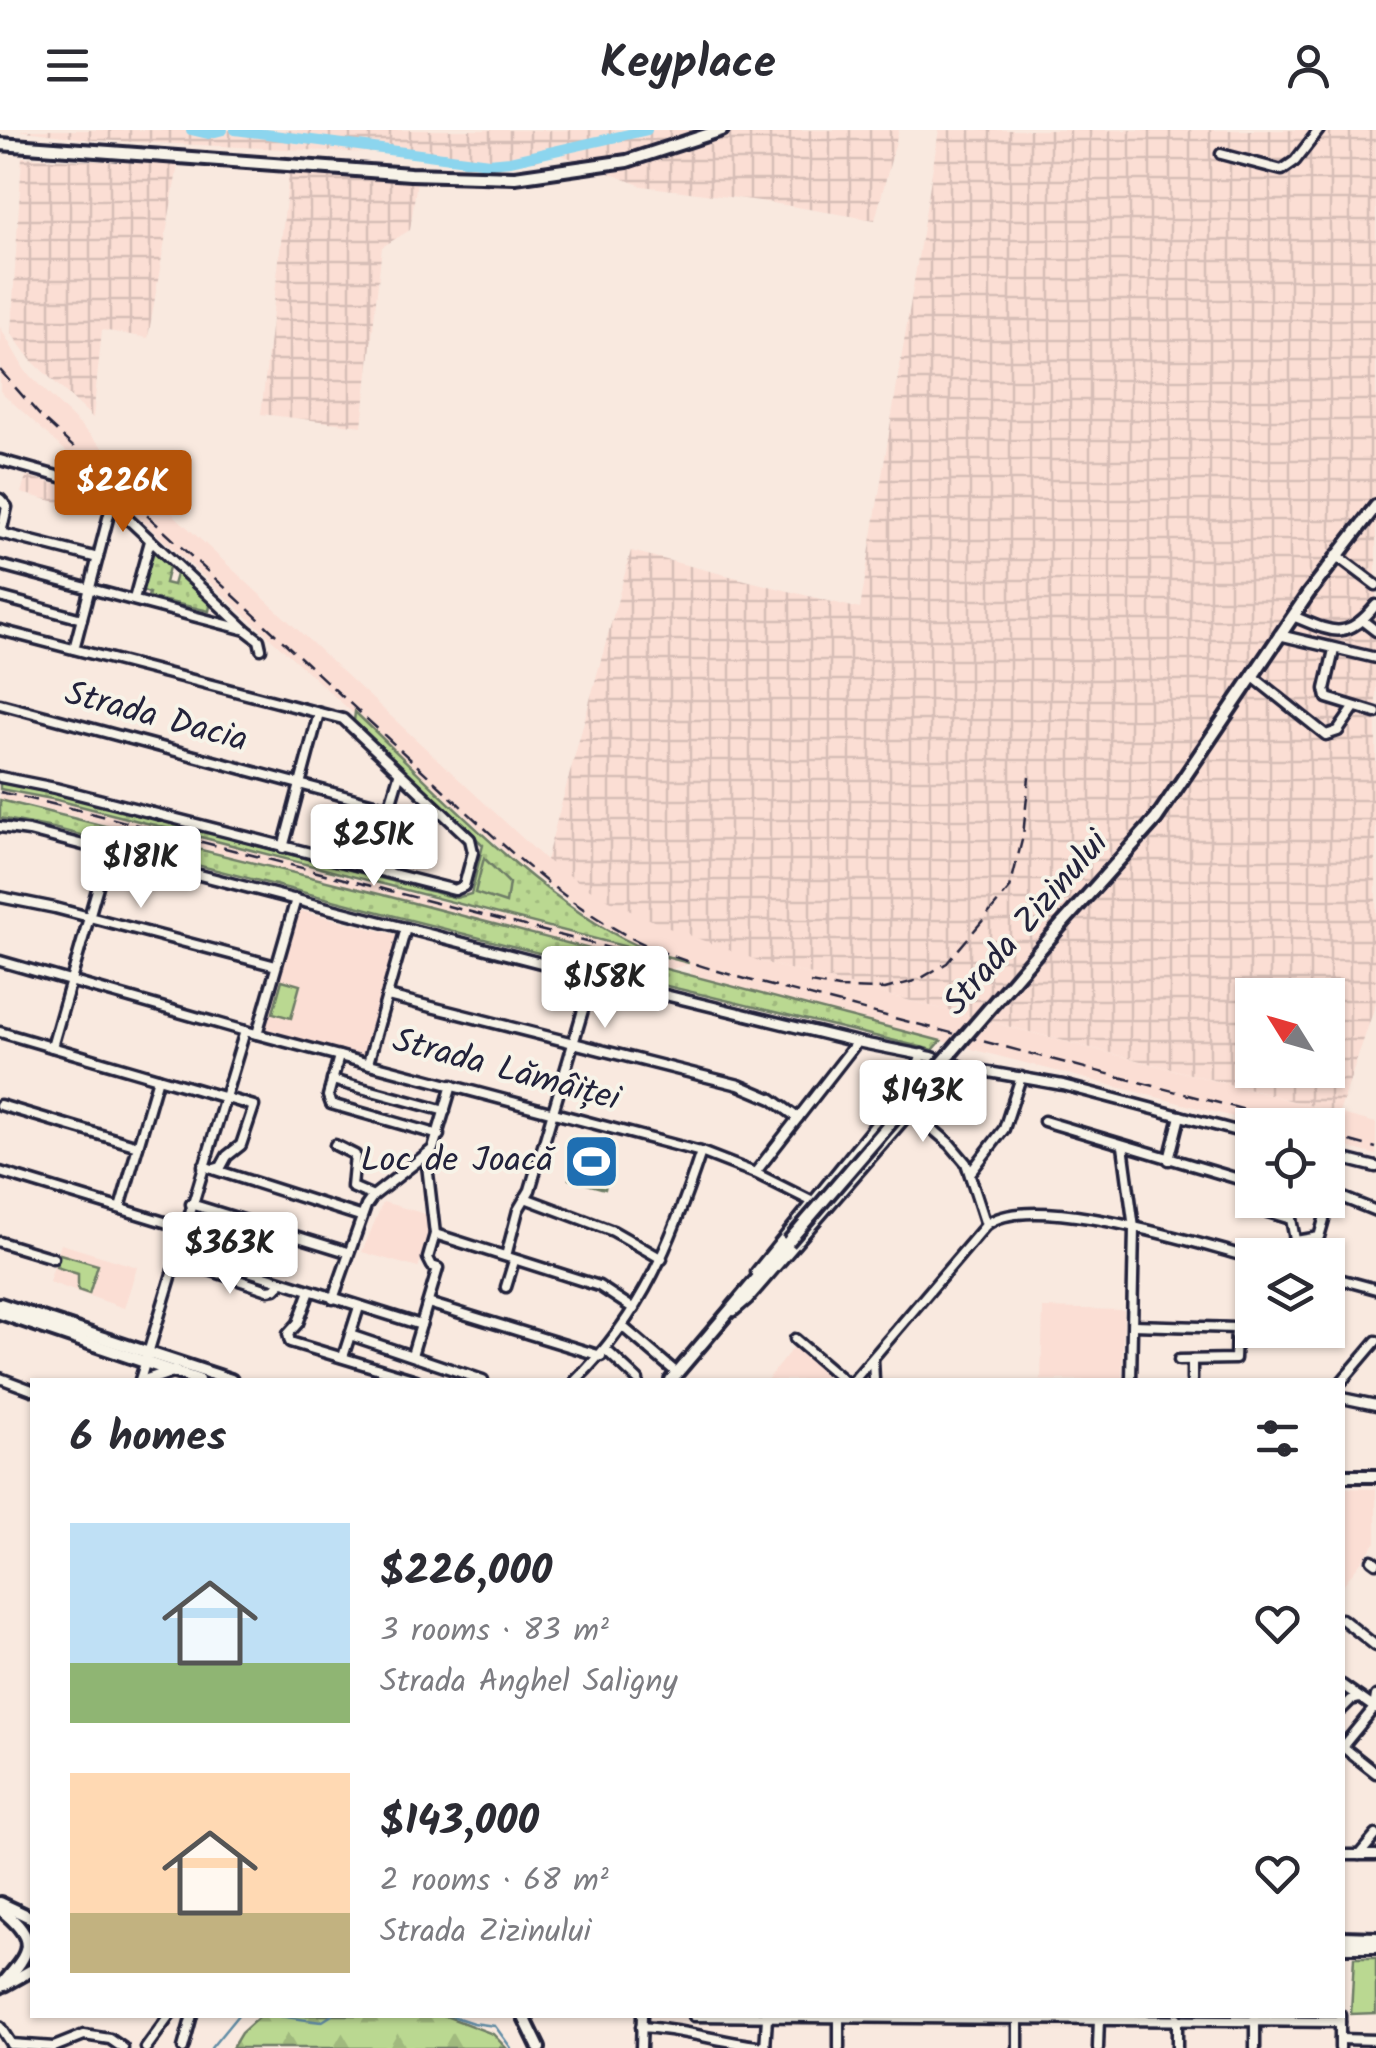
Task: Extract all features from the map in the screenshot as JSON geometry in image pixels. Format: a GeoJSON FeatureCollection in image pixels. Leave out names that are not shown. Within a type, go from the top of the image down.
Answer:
{"type":"FeatureCollection","features":[{"type":"Feature","properties":{"kind":"main road"},"geometry":{"type":"LineString","coordinates":[[0,144],[410,174],[516,177],[627,161],[722,130]]}},
{"type":"Feature","properties":{"kind":"main road","name":"Strada Zizinului"},"geometry":{"type":"LineString","coordinates":[[674,1376],[1156,819],[1279,635],[1336,555],[1375,510]]}},
{"type":"Feature","properties":{"kind":"main road"},"geometry":{"type":"LineString","coordinates":[[0,1304],[192,1378]]}},
{"type":"Feature","properties":{"kind":"main road"},"geometry":{"type":"LineString","coordinates":[[0,1313],[223,1378]]}},
{"type":"Feature","properties":{"kind":"main road"},"geometry":{"type":"LineString","coordinates":[[150,1378],[172,1371]]}},
{"type":"Feature","properties":{"kind":"main road"},"geometry":{"type":"LineString","coordinates":[[1345,1476],[1376,1476]]}},
{"type":"Feature","properties":{"kind":"main road"},"geometry":{"type":"LineString","coordinates":[[0,1906],[30,1917]]}},
{"type":"Feature","properties":{"kind":"main road"},"geometry":{"type":"LineString","coordinates":[[0,1906],[24,1933],[29,1947],[26,1957],[0,1987]]}},
{"type":"Feature","properties":{"kind":"main road"},"geometry":{"type":"LineString","coordinates":[[1345,1937],[1376,1938]]}},
{"type":"Feature","properties":{"kind":"main road"},"geometry":{"type":"LineString","coordinates":[[1345,1947],[1376,1947]]}},
{"type":"Feature","properties":{"kind":"main road"},"geometry":{"type":"LineString","coordinates":[[0,1987],[30,1971]]}},
{"type":"Feature","properties":{"kind":"main road"},"geometry":{"type":"LineString","coordinates":[[524,2018],[539,2048]]}},
{"type":"Feature","properties":{"kind":"street"},"geometry":{"type":"LineString","coordinates":[[1221,154],[1282,170],[1295,161],[1318,130]]}},
{"type":"Feature","properties":{"kind":"street"},"geometry":{"type":"LineString","coordinates":[[0,460],[90,484],[259,640],[260,648]]}},
{"type":"Feature","properties":{"kind":"street"},"geometry":{"type":"LineString","coordinates":[[0,499],[8,507],[0,533],[98,558]]}},
{"type":"Feature","properties":{"kind":"street"},"geometry":{"type":"LineString","coordinates":[[75,646],[112,503]]}},
{"type":"Feature","properties":{"kind":"street"},"geometry":{"type":"LineString","coordinates":[[134,599],[150,540]]}},
{"type":"Feature","properties":{"kind":"street"},"geometry":{"type":"LineString","coordinates":[[1336,555],[1376,585]]}},
{"type":"Feature","properties":{"kind":"street"},"geometry":{"type":"LineString","coordinates":[[0,565],[246,630]]}},
{"type":"Feature","properties":{"kind":"street"},"geometry":{"type":"LineString","coordinates":[[0,598],[82,619]]}},
{"type":"Feature","properties":{"kind":"street"},"geometry":{"type":"LineString","coordinates":[[1293,616],[1347,631],[1363,621],[1376,604]]}},
{"type":"Feature","properties":{"kind":"street"},"geometry":{"type":"LineString","coordinates":[[1363,621],[1376,632]]}},
{"type":"Feature","properties":{"kind":"street"},"geometry":{"type":"LineString","coordinates":[[0,630],[75,646],[346,720],[474,844],[461,888],[455,890],[0,777]]}},
{"type":"Feature","properties":{"kind":"street"},"geometry":{"type":"LineString","coordinates":[[1279,635],[1376,658]]}},
{"type":"Feature","properties":{"kind":"street"},"geometry":{"type":"LineString","coordinates":[[1334,650],[1325,694],[1332,702],[1376,713]]}},
{"type":"Feature","properties":{"kind":"street"},"geometry":{"type":"LineString","coordinates":[[1252,676],[1326,735],[1338,731],[1354,708]]}},
{"type":"Feature","properties":{"kind":"street","name":"Strada Dacia"},"geometry":{"type":"LineString","coordinates":[[0,704],[389,808]]}},
{"type":"Feature","properties":{"kind":"street"},"geometry":{"type":"LineString","coordinates":[[283,848],[319,713]]}},
{"type":"Feature","properties":{"kind":"street"},"geometry":{"type":"LineString","coordinates":[[371,869],[400,776]]}},
{"type":"Feature","properties":{"kind":"street"},"geometry":{"type":"LineString","coordinates":[[0,827],[108,851],[857,1042],[1020,1076],[1235,1131]]}},
{"type":"Feature","properties":{"kind":"street"},"geometry":{"type":"LineString","coordinates":[[52,1047],[108,851]]}},
{"type":"Feature","properties":{"kind":"street"},"geometry":{"type":"LineString","coordinates":[[0,897],[276,966]]}},
{"type":"Feature","properties":{"kind":"street"},"geometry":{"type":"LineString","coordinates":[[257,1034],[296,899]]}},
{"type":"Feature","properties":{"kind":"street"},"geometry":{"type":"LineString","coordinates":[[368,1063],[406,928]]}},
{"type":"Feature","properties":{"kind":"street","name":"Strada Lămâiței"},"geometry":{"type":"LineString","coordinates":[[0,961],[245,1031],[701,1152],[813,1202]]}},
{"type":"Feature","properties":{"kind":"street"},"geometry":{"type":"LineString","coordinates":[[506,1287],[518,1210],[526,1198],[594,976]]}},
{"type":"Feature","properties":{"kind":"street"},"geometry":{"type":"LineString","coordinates":[[388,996],[738,1085],[772,1099],[798,1118]]}},
{"type":"Feature","properties":{"kind":"street"},"geometry":{"type":"LineString","coordinates":[[144,1378],[146,1358],[245,1031]]}},
{"type":"Feature","properties":{"kind":"street"},"geometry":{"type":"LineString","coordinates":[[0,1032],[254,1106],[239,1148],[214,1169]]}},
{"type":"Feature","properties":{"kind":"street"},"geometry":{"type":"LineString","coordinates":[[755,1173],[857,1042]]}},
{"type":"Feature","properties":{"kind":"street"},"geometry":{"type":"LineString","coordinates":[[813,1202],[897,1099],[918,1070],[922,1054]]}},
{"type":"Feature","properties":{"kind":"street"},"geometry":{"type":"LineString","coordinates":[[339,1056],[328,1099],[334,1106],[439,1135]]}},
{"type":"Feature","properties":{"kind":"street","name":"Strada Zizinului"},"geometry":{"type":"LineString","coordinates":[[718,1325],[748,1300],[952,1064]]}},
{"type":"Feature","properties":{"kind":"street"},"geometry":{"type":"LineString","coordinates":[[970,1172],[1004,1129],[1020,1076]]}},
{"type":"Feature","properties":{"kind":"street"},"geometry":{"type":"LineString","coordinates":[[120,1208],[158,1078]]}},
{"type":"Feature","properties":{"kind":"street"},"geometry":{"type":"LineString","coordinates":[[332,1080],[445,1111]]}},
{"type":"Feature","properties":{"kind":"street"},"geometry":{"type":"LineString","coordinates":[[333,1298],[360,1216],[373,1196],[426,1156],[439,1135],[452,1085]]}},
{"type":"Feature","properties":{"kind":"street"},"geometry":{"type":"LineString","coordinates":[[897,1099],[960,1155],[970,1172],[986,1224]]}},
{"type":"Feature","properties":{"kind":"street"},"geometry":{"type":"LineString","coordinates":[[0,1105],[138,1146]]}},
{"type":"Feature","properties":{"kind":"street"},"geometry":{"type":"LineString","coordinates":[[1170,1160],[1180,1116]]}},
{"type":"Feature","properties":{"kind":"street"},"geometry":{"type":"LineString","coordinates":[[1044,1120],[1235,1180]]}},
{"type":"Feature","properties":{"kind":"street"},"geometry":{"type":"LineString","coordinates":[[335,1145],[355,1154],[352,1187],[373,1196]]}},
{"type":"Feature","properties":{"kind":"street"},"geometry":{"type":"LineString","coordinates":[[1122,1146],[1134,1228],[1132,1378]]}},
{"type":"Feature","properties":{"kind":"street"},"geometry":{"type":"LineString","coordinates":[[578,1378],[603,1353],[634,1310],[662,1258],[701,1152]]}},
{"type":"Feature","properties":{"kind":"street"},"geometry":{"type":"LineString","coordinates":[[412,1355],[438,1268],[428,1258],[435,1234],[426,1156]]}},
{"type":"Feature","properties":{"kind":"street"},"geometry":{"type":"LineString","coordinates":[[1345,1159],[1376,1168]]}},
{"type":"Feature","properties":{"kind":"street"},"geometry":{"type":"LineString","coordinates":[[203,1166],[360,1216]]}},
{"type":"Feature","properties":{"kind":"street"},"geometry":{"type":"LineString","coordinates":[[0,1172],[184,1228]]}},
{"type":"Feature","properties":{"kind":"street"},"geometry":{"type":"LineString","coordinates":[[1345,1196],[1376,1212]]}},
{"type":"Feature","properties":{"kind":"street"},"geometry":{"type":"LineString","coordinates":[[526,1198],[614,1230],[662,1258]]}},
{"type":"Feature","properties":{"kind":"street","name":"Strada Zizinului"},"geometry":{"type":"LineString","coordinates":[[718,1325],[813,1202]]}},
{"type":"Feature","properties":{"kind":"street"},"geometry":{"type":"LineString","coordinates":[[191,1204],[348,1252]]}},
{"type":"Feature","properties":{"kind":"street"},"geometry":{"type":"LineString","coordinates":[[856,1378],[986,1224],[1002,1215],[1076,1214],[1235,1254]]}},
{"type":"Feature","properties":{"kind":"street"},"geometry":{"type":"LineString","coordinates":[[1288,1218],[1295,1238]]}},
{"type":"Feature","properties":{"kind":"street"},"geometry":{"type":"LineString","coordinates":[[1313,1238],[1319,1237],[1323,1218]]}},
{"type":"Feature","properties":{"kind":"street"},"geometry":{"type":"LineString","coordinates":[[435,1234],[603,1288],[634,1310]]}},
{"type":"Feature","properties":{"kind":"street"},"geometry":{"type":"LineString","coordinates":[[0,1242],[54,1258]]}},
{"type":"Feature","properties":{"kind":"street"},"geometry":{"type":"LineString","coordinates":[[180,1252],[421,1326]]}},
{"type":"Feature","properties":{"kind":"street"},"geometry":{"type":"LineString","coordinates":[[1345,1280],[1376,1288]]}},
{"type":"Feature","properties":{"kind":"street"},"geometry":{"type":"LineString","coordinates":[[310,1291],[287,1340],[409,1378]]}},
{"type":"Feature","properties":{"kind":"street"},"geometry":{"type":"LineString","coordinates":[[428,1302],[603,1353],[635,1378]]}},
{"type":"Feature","properties":{"kind":"street"},"geometry":{"type":"LineString","coordinates":[[343,1357],[359,1306]]}},
{"type":"Feature","properties":{"kind":"street"},"geometry":{"type":"LineString","coordinates":[[1134,1325],[1236,1328],[1235,1359],[1179,1360]]}},
{"type":"Feature","properties":{"kind":"street"},"geometry":{"type":"LineString","coordinates":[[623,1327],[674,1376]]}},
{"type":"Feature","properties":{"kind":"street"},"geometry":{"type":"LineString","coordinates":[[350,1335],[476,1378]]}},
{"type":"Feature","properties":{"kind":"street"},"geometry":{"type":"LineString","coordinates":[[795,1339],[841,1378]]}},
{"type":"Feature","properties":{"kind":"street"},"geometry":{"type":"LineString","coordinates":[[1345,1378],[1376,1341]]}},
{"type":"Feature","properties":{"kind":"street"},"geometry":{"type":"LineString","coordinates":[[396,1374],[401,1356],[412,1355]]}},
{"type":"Feature","properties":{"kind":"street"},"geometry":{"type":"LineString","coordinates":[[873,1378],[874,1355]]}},
{"type":"Feature","properties":{"kind":"street"},"geometry":{"type":"LineString","coordinates":[[1192,1360],[1192,1378]]}},
{"type":"Feature","properties":{"kind":"street"},"geometry":{"type":"LineString","coordinates":[[0,1378],[30,1389]]}},
{"type":"Feature","properties":{"kind":"street"},"geometry":{"type":"LineString","coordinates":[[1345,1399],[1376,1405]]}},
{"type":"Feature","properties":{"kind":"street"},"geometry":{"type":"LineString","coordinates":[[1345,1621],[1376,1646]]}},
{"type":"Feature","properties":{"kind":"street"},"geometry":{"type":"LineString","coordinates":[[1345,1688],[1375,1708]]}},
{"type":"Feature","properties":{"kind":"street"},"geometry":{"type":"LineString","coordinates":[[1345,1745],[1375,1708],[1376,1696]]}},
{"type":"Feature","properties":{"kind":"street"},"geometry":{"type":"LineString","coordinates":[[1345,1706],[1360,1698]]}},
{"type":"Feature","properties":{"kind":"street"},"geometry":{"type":"LineString","coordinates":[[1345,1749],[1376,1773]]}},
{"type":"Feature","properties":{"kind":"street"},"geometry":{"type":"LineString","coordinates":[[1359,1855],[1376,1835]]}},
{"type":"Feature","properties":{"kind":"street"},"geometry":{"type":"LineString","coordinates":[[1345,1855],[1376,1855]]}},
{"type":"Feature","properties":{"kind":"street"},"geometry":{"type":"LineString","coordinates":[[146,2048],[168,2018]]}},
{"type":"Feature","properties":{"kind":"street"},"geometry":{"type":"LineString","coordinates":[[183,2048],[191,2018]]}},
{"type":"Feature","properties":{"kind":"street"},"geometry":{"type":"LineString","coordinates":[[640,2048],[642,2018]]}},
{"type":"Feature","properties":{"kind":"street"},"geometry":{"type":"LineString","coordinates":[[641,2027],[675,2029],[766,2048],[767,2018]]}},
{"type":"Feature","properties":{"kind":"street"},"geometry":{"type":"LineString","coordinates":[[839,2018],[839,2048]]}},
{"type":"Feature","properties":{"kind":"street"},"geometry":{"type":"LineString","coordinates":[[1018,2018],[1018,2048]]}},
{"type":"Feature","properties":{"kind":"street"},"geometry":{"type":"LineString","coordinates":[[1098,2018],[1098,2048]]}},
{"type":"Feature","properties":{"kind":"street"},"geometry":{"type":"LineString","coordinates":[[1177,2018],[1177,2048]]}},
{"type":"Feature","properties":{"kind":"street"},"geometry":{"type":"LineString","coordinates":[[1203,2018],[1340,2018],[1340,2044],[1376,2040]]}},
{"type":"Feature","properties":{"kind":"street"},"geometry":{"type":"LineString","coordinates":[[1255,2020],[1255,2048]]}},
{"type":"Feature","properties":{"kind":"street"},"geometry":{"type":"LineString","coordinates":[[0,2026],[12,2046],[54,2047],[84,2035],[110,2039],[123,2048]]}},
{"type":"Feature","properties":{"kind":"shaded area"},"geometry":{"type":"Polygon","coordinates":[[[18,130],[899,130],[875,220],[642,186],[557,153],[536,161],[93,140],[18,130]]]}},
{"type":"Feature","properties":{"kind":"shaded area"},"geometry":{"type":"Polygon","coordinates":[[[939,130],[1376,130],[1376,1003],[1341,1108],[1320,1108],[1243,1088],[1345,1088],[1345,978],[1235,978],[1235,1086],[762,962],[666,927],[599,895],[546,860],[631,551],[860,609],[939,130]]]}},
{"type":"Feature","properties":{"kind":"shaded area"},"geometry":{"type":"Polygon","coordinates":[[[22,157],[178,165],[148,338],[102,330],[93,418],[30,359],[11,333],[22,157]]]}},
{"type":"Feature","properties":{"kind":"shaded area"},"geometry":{"type":"Polygon","coordinates":[[[289,174],[417,180],[410,230],[382,247],[362,426],[261,414],[289,174]]]}},
{"type":"Feature","properties":{"kind":"shaded area"},"geometry":{"type":"Polygon","coordinates":[[[0,327],[26,372],[132,476],[546,860],[762,962],[1319,1108],[1235,1108],[1235,1117],[691,976],[689,964],[665,971],[205,849],[15,802],[0,802],[0,789],[57,800],[675,959],[638,946],[600,925],[515,861],[0,391],[0,327]]]}},
{"type":"Feature","properties":{"kind":"shaded area"},"geometry":{"type":"Polygon","coordinates":[[[26,476],[77,490],[72,506],[21,493],[26,476]]]}},
{"type":"Feature","properties":{"kind":"shaded area"},"geometry":{"type":"Polygon","coordinates":[[[298,910],[397,935],[362,1058],[263,1032],[298,910]]]}},
{"type":"Feature","properties":{"kind":"shaded area"},"geometry":{"type":"Polygon","coordinates":[[[1345,1115],[1376,1123],[1376,1155],[1345,1147],[1345,1115]]]}},
{"type":"Feature","properties":{"kind":"shaded area"},"geometry":{"type":"Polygon","coordinates":[[[383,1202],[429,1215],[428,1238],[418,1268],[362,1252],[383,1202]]]}},
{"type":"Feature","properties":{"kind":"shaded area"},"geometry":{"type":"Polygon","coordinates":[[[61,1244],[137,1267],[124,1308],[49,1282],[61,1244]]]}},
{"type":"Feature","properties":{"kind":"shaded area"},"geometry":{"type":"Polygon","coordinates":[[[1043,1308],[1124,1310],[1122,1378],[1041,1378],[1043,1308]]]}},
{"type":"Feature","properties":{"kind":"shaded area"},"geometry":{"type":"Polygon","coordinates":[[[795,1345],[827,1372],[822,1378],[769,1378],[795,1345]]]}},
{"type":"Feature","properties":{"kind":"shaded area"},"geometry":{"type":"Polygon","coordinates":[[[1345,1488],[1376,1489],[1376,1542],[1345,1582],[1345,1488]]]}},
{"type":"Feature","properties":{"kind":"green space"},"geometry":{"type":"Polygon","coordinates":[[[151,545],[170,563],[165,583],[173,585],[177,571],[211,601],[209,611],[148,597],[149,593],[140,590],[151,545]]]}},
{"type":"Feature","properties":{"kind":"green space"},"geometry":{"type":"Polygon","coordinates":[[[355,712],[489,841],[564,901],[638,946],[689,963],[57,800],[0,789],[0,778],[456,898],[471,894],[483,845],[354,721],[355,712]]]}},
{"type":"Feature","properties":{"kind":"green space"},"geometry":{"type":"Polygon","coordinates":[[[0,800],[941,1041],[933,1050],[592,968],[590,973],[566,967],[566,960],[53,828],[0,818],[0,800]]]}},
{"type":"Feature","properties":{"kind":"green space"},"geometry":{"type":"Polygon","coordinates":[[[484,858],[509,883],[506,903],[475,893],[484,858]]]}},
{"type":"Feature","properties":{"kind":"green space"},"geometry":{"type":"Polygon","coordinates":[[[282,980],[300,985],[291,1018],[273,1013],[282,980]]]}},
{"type":"Feature","properties":{"kind":"green space"},"geometry":{"type":"Polygon","coordinates":[[[576,1150],[611,1161],[605,1189],[569,1179],[576,1150]]]}},
{"type":"Feature","properties":{"kind":"green space"},"geometry":{"type":"Polygon","coordinates":[[[60,1254],[98,1265],[89,1294],[78,1290],[78,1274],[56,1267],[60,1254]]]}},
{"type":"Feature","properties":{"kind":"green space"},"geometry":{"type":"Polygon","coordinates":[[[1354,1958],[1376,1958],[1376,2013],[1351,2014],[1354,1958]]]}},
{"type":"Feature","properties":{"kind":"green space"},"geometry":{"type":"Polygon","coordinates":[[[258,2018],[451,2018],[493,2034],[506,2048],[232,2048],[258,2018]]]}},
{"type":"Feature","properties":{"kind":"waterway"},"geometry":{"type":"LineString","coordinates":[[191,130],[208,134],[223,130]]}},
{"type":"Feature","properties":{"kind":"waterway"},"geometry":{"type":"LineString","coordinates":[[235,130],[489,163],[647,130]]}},
{"type":"Feature","properties":{"kind":"waterway"},"geometry":{"type":"LineString","coordinates":[[211,2048],[236,2018]]}},
{"type":"Feature","properties":{"kind":"waterway"},"geometry":{"type":"LineString","coordinates":[[293,2018],[321,2022],[327,2018]]}},
{"type":"Feature","properties":{"kind":"waterway"},"geometry":{"type":"LineString","coordinates":[[458,2018],[495,2026],[511,2048]]}},
{"type":"Feature","properties":{"kind":"railway"},"geometry":{"type":"LineString","coordinates":[[0,370],[42,418],[498,840],[600,920],[646,945],[749,980],[1238,1108]]}},
{"type":"Feature","properties":{"kind":"railway"},"geometry":{"type":"LineString","coordinates":[[810,983],[885,989],[918,980],[947,963],[1010,888],[1023,836],[1029,777]]}},
{"type":"Feature","properties":{"kind":"railway"},"geometry":{"type":"LineString","coordinates":[[0,792],[655,960]]}},
{"type":"Feature","properties":{"kind":"railway"},"geometry":{"type":"LineString","coordinates":[[1345,1140],[1376,1148]]}},
{"type":"Feature","properties":{"kind":"place","name":"Loc de Joacă"},"geometry":{"type":"Point","coordinates":[592,1162]}}]}
